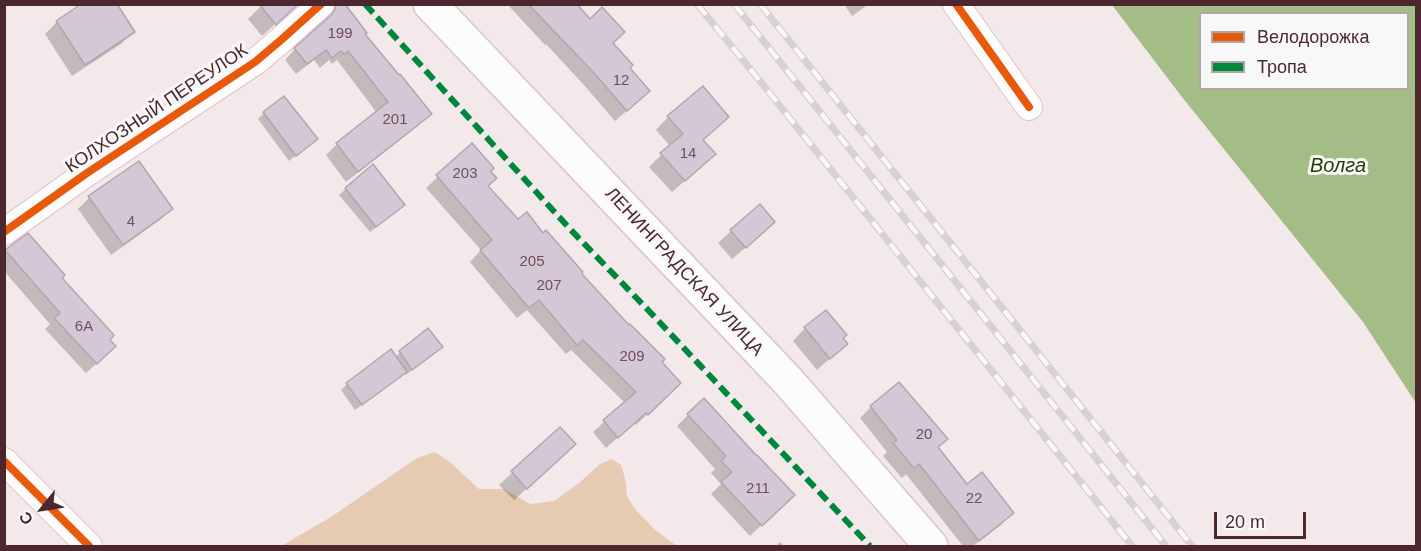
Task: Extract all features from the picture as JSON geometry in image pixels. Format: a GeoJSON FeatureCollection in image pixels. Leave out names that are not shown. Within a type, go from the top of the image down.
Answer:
{"type":"FeatureCollection","features":[{"type":"Feature","properties":{"kind":"main road","name":"ЛЕНИНГРАДСКАЯ УЛИЦА"},"geometry":{"type":"LineString","coordinates":[[430,4],[788,381],[930,546]]}},
{"type":"Feature","properties":{"kind":"street","name":"КОЛХОЗНЫЙ ПЕРЕУЛОК"},"geometry":{"type":"LineString","coordinates":[[4,232],[87,173],[255,62],[321,4]]}},
{"type":"Feature","properties":{"kind":"street"},"geometry":{"type":"LineString","coordinates":[[956,4],[1029,107]]}},
{"type":"Feature","properties":{"kind":"street"},"geometry":{"type":"LineString","coordinates":[[4,461],[89,546]]}},
{"type":"Feature","properties":{"kind":"shaded area"},"geometry":{"type":"Polygon","coordinates":[[[435,452],[451,463],[479,489],[504,489],[530,504],[554,501],[600,464],[612,459],[621,465],[627,496],[635,509],[655,530],[677,546],[281,546],[331,517],[417,458],[435,452]]]}},
{"type":"Feature","properties":{"kind":"water","name":"Волга"},"geometry":{"type":"Polygon","coordinates":[[[1112,5],[1416,5],[1416,403],[1363,322],[1182,97],[1112,5]]]}},
{"type":"Feature","properties":{"kind":"building"},"geometry":{"type":"Polygon","coordinates":[[[81,4],[117,4],[135,32],[85,65],[56,21],[81,4]]]}},
{"type":"Feature","properties":{"kind":"building"},"geometry":{"type":"Polygon","coordinates":[[[259,4],[298,4],[276,25],[259,4]]]}},
{"type":"Feature","properties":{"kind":"building"},"geometry":{"type":"Polygon","coordinates":[[[336,4],[345,4],[367,33],[365,34],[432,114],[358,172],[336,143],[388,102],[348,51],[344,54],[341,51],[332,58],[326,50],[307,64],[294,48],[331,15],[336,4]]]}},
{"type":"Feature","properties":{"kind":"building"},"geometry":{"type":"Polygon","coordinates":[[[528,4],[577,4],[590,19],[602,7],[625,32],[613,43],[633,65],[630,68],[650,91],[627,111],[528,4]]]}},
{"type":"Feature","properties":{"kind":"building"},"geometry":{"type":"Polygon","coordinates":[[[703,86],[729,117],[703,140],[716,154],[685,181],[660,153],[683,134],[667,116],[703,86]]]}},
{"type":"Feature","properties":{"kind":"building"},"geometry":{"type":"Polygon","coordinates":[[[284,96],[318,139],[296,156],[263,112],[284,96]]]}},
{"type":"Feature","properties":{"kind":"building"},"geometry":{"type":"Polygon","coordinates":[[[472,143],[494,168],[491,172],[497,178],[488,186],[518,219],[527,212],[543,233],[546,230],[583,272],[582,274],[629,325],[665,359],[662,362],[681,383],[648,415],[646,413],[618,438],[603,420],[636,392],[583,340],[577,345],[539,300],[529,308],[480,250],[492,240],[436,175],[472,143]]]}},
{"type":"Feature","properties":{"kind":"building"},"geometry":{"type":"Polygon","coordinates":[[[139,161],[173,209],[123,245],[88,196],[139,161]]]}},
{"type":"Feature","properties":{"kind":"building"},"geometry":{"type":"Polygon","coordinates":[[[373,164],[405,205],[376,227],[345,188],[373,164]]]}},
{"type":"Feature","properties":{"kind":"building"},"geometry":{"type":"Polygon","coordinates":[[[760,204],[775,222],[746,248],[730,230],[760,204]]]}},
{"type":"Feature","properties":{"kind":"building"},"geometry":{"type":"Polygon","coordinates":[[[28,233],[65,275],[62,278],[114,335],[110,340],[116,346],[97,364],[54,318],[60,313],[5,250],[28,233]]]}},
{"type":"Feature","properties":{"kind":"building"},"geometry":{"type":"Polygon","coordinates":[[[826,310],[847,335],[843,338],[848,344],[830,359],[804,327],[826,310]]]}},
{"type":"Feature","properties":{"kind":"building"},"geometry":{"type":"Polygon","coordinates":[[[428,328],[443,347],[412,370],[399,351],[428,328]]]}},
{"type":"Feature","properties":{"kind":"building"},"geometry":{"type":"Polygon","coordinates":[[[391,349],[407,372],[362,405],[346,383],[391,349]]]}},
{"type":"Feature","properties":{"kind":"building"},"geometry":{"type":"Polygon","coordinates":[[[899,382],[948,439],[938,447],[967,484],[982,472],[1014,513],[979,541],[919,464],[914,468],[893,443],[897,440],[870,406],[899,382]]]}},
{"type":"Feature","properties":{"kind":"building"},"geometry":{"type":"Polygon","coordinates":[[[704,398],[795,495],[762,526],[721,482],[732,472],[721,461],[726,456],[687,414],[704,398]]]}},
{"type":"Feature","properties":{"kind":"building"},"geometry":{"type":"Polygon","coordinates":[[[560,427],[576,444],[527,489],[511,471],[560,427]]]}},
{"type":"Feature","properties":{"kind":"railway"},"geometry":{"type":"LineString","coordinates":[[697,4],[1132,546]]}},
{"type":"Feature","properties":{"kind":"railway"},"geometry":{"type":"LineString","coordinates":[[734,4],[1166,546]]}},
{"type":"Feature","properties":{"kind":"railway"},"geometry":{"type":"LineString","coordinates":[[760,4],[1192,546]]}},
{"type":"Feature","properties":{"kind":"marked path"},"geometry":{"type":"LineString","coordinates":[[365,4],[570,229],[870,546]]}},
{"type":"Feature","properties":{"kind":"cycle path"},"geometry":{"type":"LineString","coordinates":[[4,232],[87,173],[255,62],[321,4]]}},
{"type":"Feature","properties":{"kind":"cycle path"},"geometry":{"type":"LineString","coordinates":[[956,4],[1029,107]]}},
{"type":"Feature","properties":{"kind":"cycle path"},"geometry":{"type":"LineString","coordinates":[[4,461],[89,546]]}}]}
